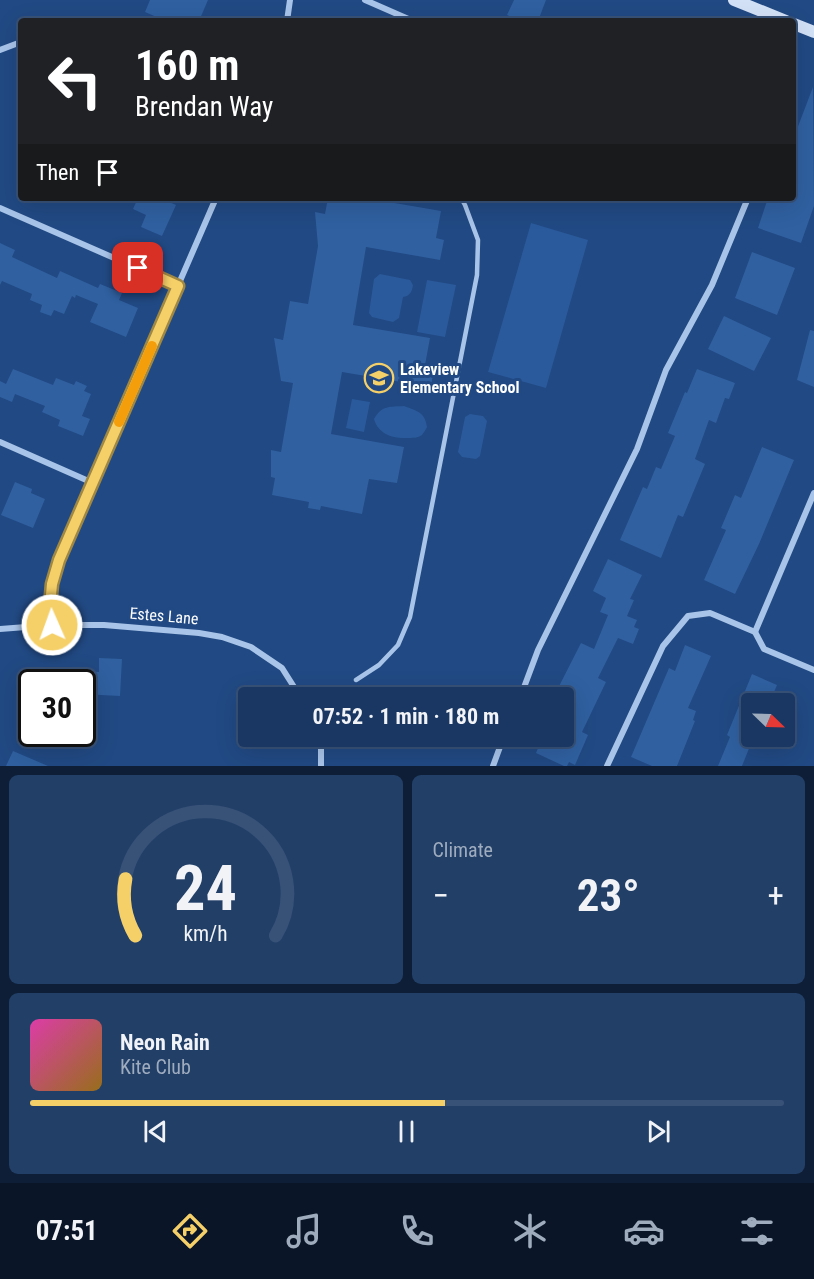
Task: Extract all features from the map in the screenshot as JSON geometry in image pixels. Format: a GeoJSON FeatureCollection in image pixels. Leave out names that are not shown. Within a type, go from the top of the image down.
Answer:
{"type":"FeatureCollection","features":[{"type":"Feature","properties":{"kind":"street"},"geometry":{"type":"LineString","coordinates":[[287,18],[290,0]]}},
{"type":"Feature","properties":{"kind":"street"},"geometry":{"type":"LineString","coordinates":[[365,0],[406,18]]}},
{"type":"Feature","properties":{"kind":"street"},"geometry":{"type":"LineString","coordinates":[[734,0],[779,18]]}},
{"type":"Feature","properties":{"kind":"street"},"geometry":{"type":"LineString","coordinates":[[796,25],[814,32]]}},
{"type":"Feature","properties":{"kind":"street"},"geometry":{"type":"LineString","coordinates":[[0,50],[18,43]]}},
{"type":"Feature","properties":{"kind":"street"},"geometry":{"type":"LineString","coordinates":[[52,625],[50,606],[52,584],[59,560],[215,201]]}},
{"type":"Feature","properties":{"kind":"street"},"geometry":{"type":"LineString","coordinates":[[524,687],[538,650],[637,449],[666,370],[712,285],[747,201]]}},
{"type":"Feature","properties":{"kind":"street"},"geometry":{"type":"LineString","coordinates":[[0,208],[178,286]]}},
{"type":"Feature","properties":{"kind":"street"},"geometry":{"type":"LineString","coordinates":[[0,442],[93,483]]}},
{"type":"Feature","properties":{"kind":"street"},"geometry":{"type":"LineString","coordinates":[[755,632],[814,493]]}},
{"type":"Feature","properties":{"kind":"street"},"geometry":{"type":"LineString","coordinates":[[607,766],[663,646],[688,616],[710,613],[755,632],[764,649],[814,670]]}},
{"type":"Feature","properties":{"kind":"street","name":"Estes Lane"},"geometry":{"type":"LineString","coordinates":[[0,629],[52,625],[104,625],[222,637],[251,647],[282,668],[294,687]]}},
{"type":"Feature","properties":{"kind":"street"},"geometry":{"type":"LineString","coordinates":[[321,747],[321,766]]}},
{"type":"Feature","properties":{"kind":"street"},"geometry":{"type":"LineString","coordinates":[[493,766],[500,747]]}},
{"type":"Feature","properties":{"kind":"lane"},"geometry":{"type":"LineString","coordinates":[[356,680],[379,665],[398,645],[410,617],[477,275],[478,240],[463,201]]}},
{"type":"Feature","properties":{"kind":"shaded area"},"geometry":{"type":"Polygon","coordinates":[[[531,223],[588,240],[546,388],[488,372],[531,223]]]}},
{"type":"Feature","properties":{"kind":"shaded area"},"geometry":{"type":"Polygon","coordinates":[[[380,274],[410,280],[413,285],[410,293],[403,297],[399,318],[393,322],[372,317],[369,313],[374,279],[380,274]]]}},
{"type":"Feature","properties":{"kind":"shaded area"},"geometry":{"type":"Polygon","coordinates":[[[427,280],[456,285],[445,337],[417,332],[427,280]]]}},
{"type":"Feature","properties":{"kind":"shaded area"},"geometry":{"type":"Polygon","coordinates":[[[352,399],[370,402],[364,432],[346,428],[352,399]]]}},
{"type":"Feature","properties":{"kind":"shaded area"},"geometry":{"type":"Polygon","coordinates":[[[404,406],[420,413],[424,418],[427,427],[420,436],[402,438],[392,436],[383,432],[376,424],[374,419],[383,409],[404,406]]]}},
{"type":"Feature","properties":{"kind":"shaded area"},"geometry":{"type":"Polygon","coordinates":[[[470,414],[483,416],[487,421],[480,456],[476,459],[462,457],[458,452],[465,417],[470,414]]]}},
{"type":"Feature","properties":{"kind":"building"},"geometry":{"type":"Polygon","coordinates":[[[150,0],[208,0],[200,18],[159,18],[145,12],[150,0]]]}},
{"type":"Feature","properties":{"kind":"building"},"geometry":{"type":"Polygon","coordinates":[[[514,0],[546,0],[539,18],[514,18],[507,15],[514,0]]]}},
{"type":"Feature","properties":{"kind":"building"},"geometry":{"type":"Polygon","coordinates":[[[813,87],[814,206],[801,243],[758,228],[767,201],[796,201],[796,132],[813,87]]]}},
{"type":"Feature","properties":{"kind":"building"},"geometry":{"type":"Polygon","coordinates":[[[137,201],[167,201],[176,205],[162,236],[141,227],[146,215],[133,209],[137,201]]]}},
{"type":"Feature","properties":{"kind":"building"},"geometry":{"type":"Polygon","coordinates":[[[327,201],[383,201],[441,211],[436,238],[444,240],[440,260],[366,247],[353,325],[430,338],[425,365],[434,367],[431,387],[342,372],[331,434],[404,447],[397,483],[369,479],[362,514],[321,506],[320,510],[308,508],[309,502],[272,495],[275,478],[271,477],[271,450],[281,452],[293,383],[281,381],[274,338],[283,340],[290,301],[308,304],[318,246],[315,212],[325,214],[327,201]]]}},
{"type":"Feature","properties":{"kind":"building"},"geometry":{"type":"Polygon","coordinates":[[[0,243],[15,250],[12,257],[57,278],[60,271],[98,288],[100,284],[122,293],[119,300],[138,308],[126,337],[90,322],[98,304],[76,295],[75,298],[72,296],[64,314],[54,310],[51,316],[40,312],[42,305],[30,300],[32,294],[2,281],[0,285],[0,243]]]}},
{"type":"Feature","properties":{"kind":"building"},"geometry":{"type":"Polygon","coordinates":[[[752,252],[795,268],[777,315],[735,298],[752,252]]]}},
{"type":"Feature","properties":{"kind":"building"},"geometry":{"type":"Polygon","coordinates":[[[724,316],[771,338],[754,371],[708,349],[724,316]]]}},
{"type":"Feature","properties":{"kind":"building"},"geometry":{"type":"Polygon","coordinates":[[[810,330],[814,331],[814,387],[797,380],[810,330]]]}},
{"type":"Feature","properties":{"kind":"building"},"geometry":{"type":"Polygon","coordinates":[[[13,369],[53,385],[56,378],[74,385],[76,381],[87,386],[84,391],[91,394],[82,416],[90,419],[83,436],[58,426],[60,420],[42,412],[45,406],[15,394],[12,402],[0,397],[0,381],[6,384],[13,369]]]}},
{"type":"Feature","properties":{"kind":"building"},"geometry":{"type":"Polygon","coordinates":[[[697,369],[735,383],[729,399],[725,398],[716,423],[709,420],[695,459],[705,464],[683,517],[678,515],[661,558],[620,540],[643,487],[647,489],[656,467],[661,469],[675,436],[668,433],[697,369]]]}},
{"type":"Feature","properties":{"kind":"building"},"geometry":{"type":"Polygon","coordinates":[[[762,447],[794,460],[759,544],[735,594],[704,580],[726,530],[721,528],[735,495],[741,498],[762,447]]]}},
{"type":"Feature","properties":{"kind":"building"},"geometry":{"type":"Polygon","coordinates":[[[15,482],[32,489],[31,493],[45,499],[33,528],[1,515],[15,482]]]}},
{"type":"Feature","properties":{"kind":"building"},"geometry":{"type":"Polygon","coordinates":[[[608,559],[642,575],[630,599],[634,600],[627,616],[637,620],[634,627],[639,629],[633,644],[618,638],[598,678],[606,682],[582,732],[588,735],[575,765],[569,762],[567,766],[564,766],[536,753],[539,747],[564,749],[564,747],[574,747],[574,687],[559,687],[581,643],[594,649],[608,615],[600,612],[606,598],[593,591],[608,559]]]}},
{"type":"Feature","properties":{"kind":"building"},"geometry":{"type":"Polygon","coordinates":[[[685,645],[711,656],[688,708],[696,711],[693,720],[695,721],[677,766],[652,766],[631,757],[669,668],[675,671],[685,645]]]}},
{"type":"Feature","properties":{"kind":"building"},"geometry":{"type":"Polygon","coordinates":[[[99,658],[122,659],[120,696],[96,695],[96,672],[99,672],[99,658]]]}},
{"type":"Feature","properties":{"kind":"building"},"geometry":{"type":"Polygon","coordinates":[[[752,674],[777,685],[774,693],[744,693],[752,674]]]}},
{"type":"Feature","properties":{"kind":"building"},"geometry":{"type":"Polygon","coordinates":[[[741,701],[741,747],[750,747],[742,766],[718,766],[730,737],[727,735],[741,701]]]}},
{"type":"Feature","properties":{"kind":"building"},"geometry":{"type":"Polygon","coordinates":[[[13,751],[48,766],[6,766],[13,751]]]}},
{"type":"Feature","properties":{"kind":"slow traffic"},"geometry":{"type":"LineString","coordinates":[[119,422],[152,346]]}},
{"type":"Feature","properties":{"kind":"place","name":"Lakeview Elementary School"},"geometry":{"type":"Point","coordinates":[379,378]}},
{"type":"Feature","properties":{"kind":"route"},"geometry":{"type":"LineString","coordinates":[[52,625],[50,606],[52,584],[59,560],[178,286],[138,268]]}}]}
